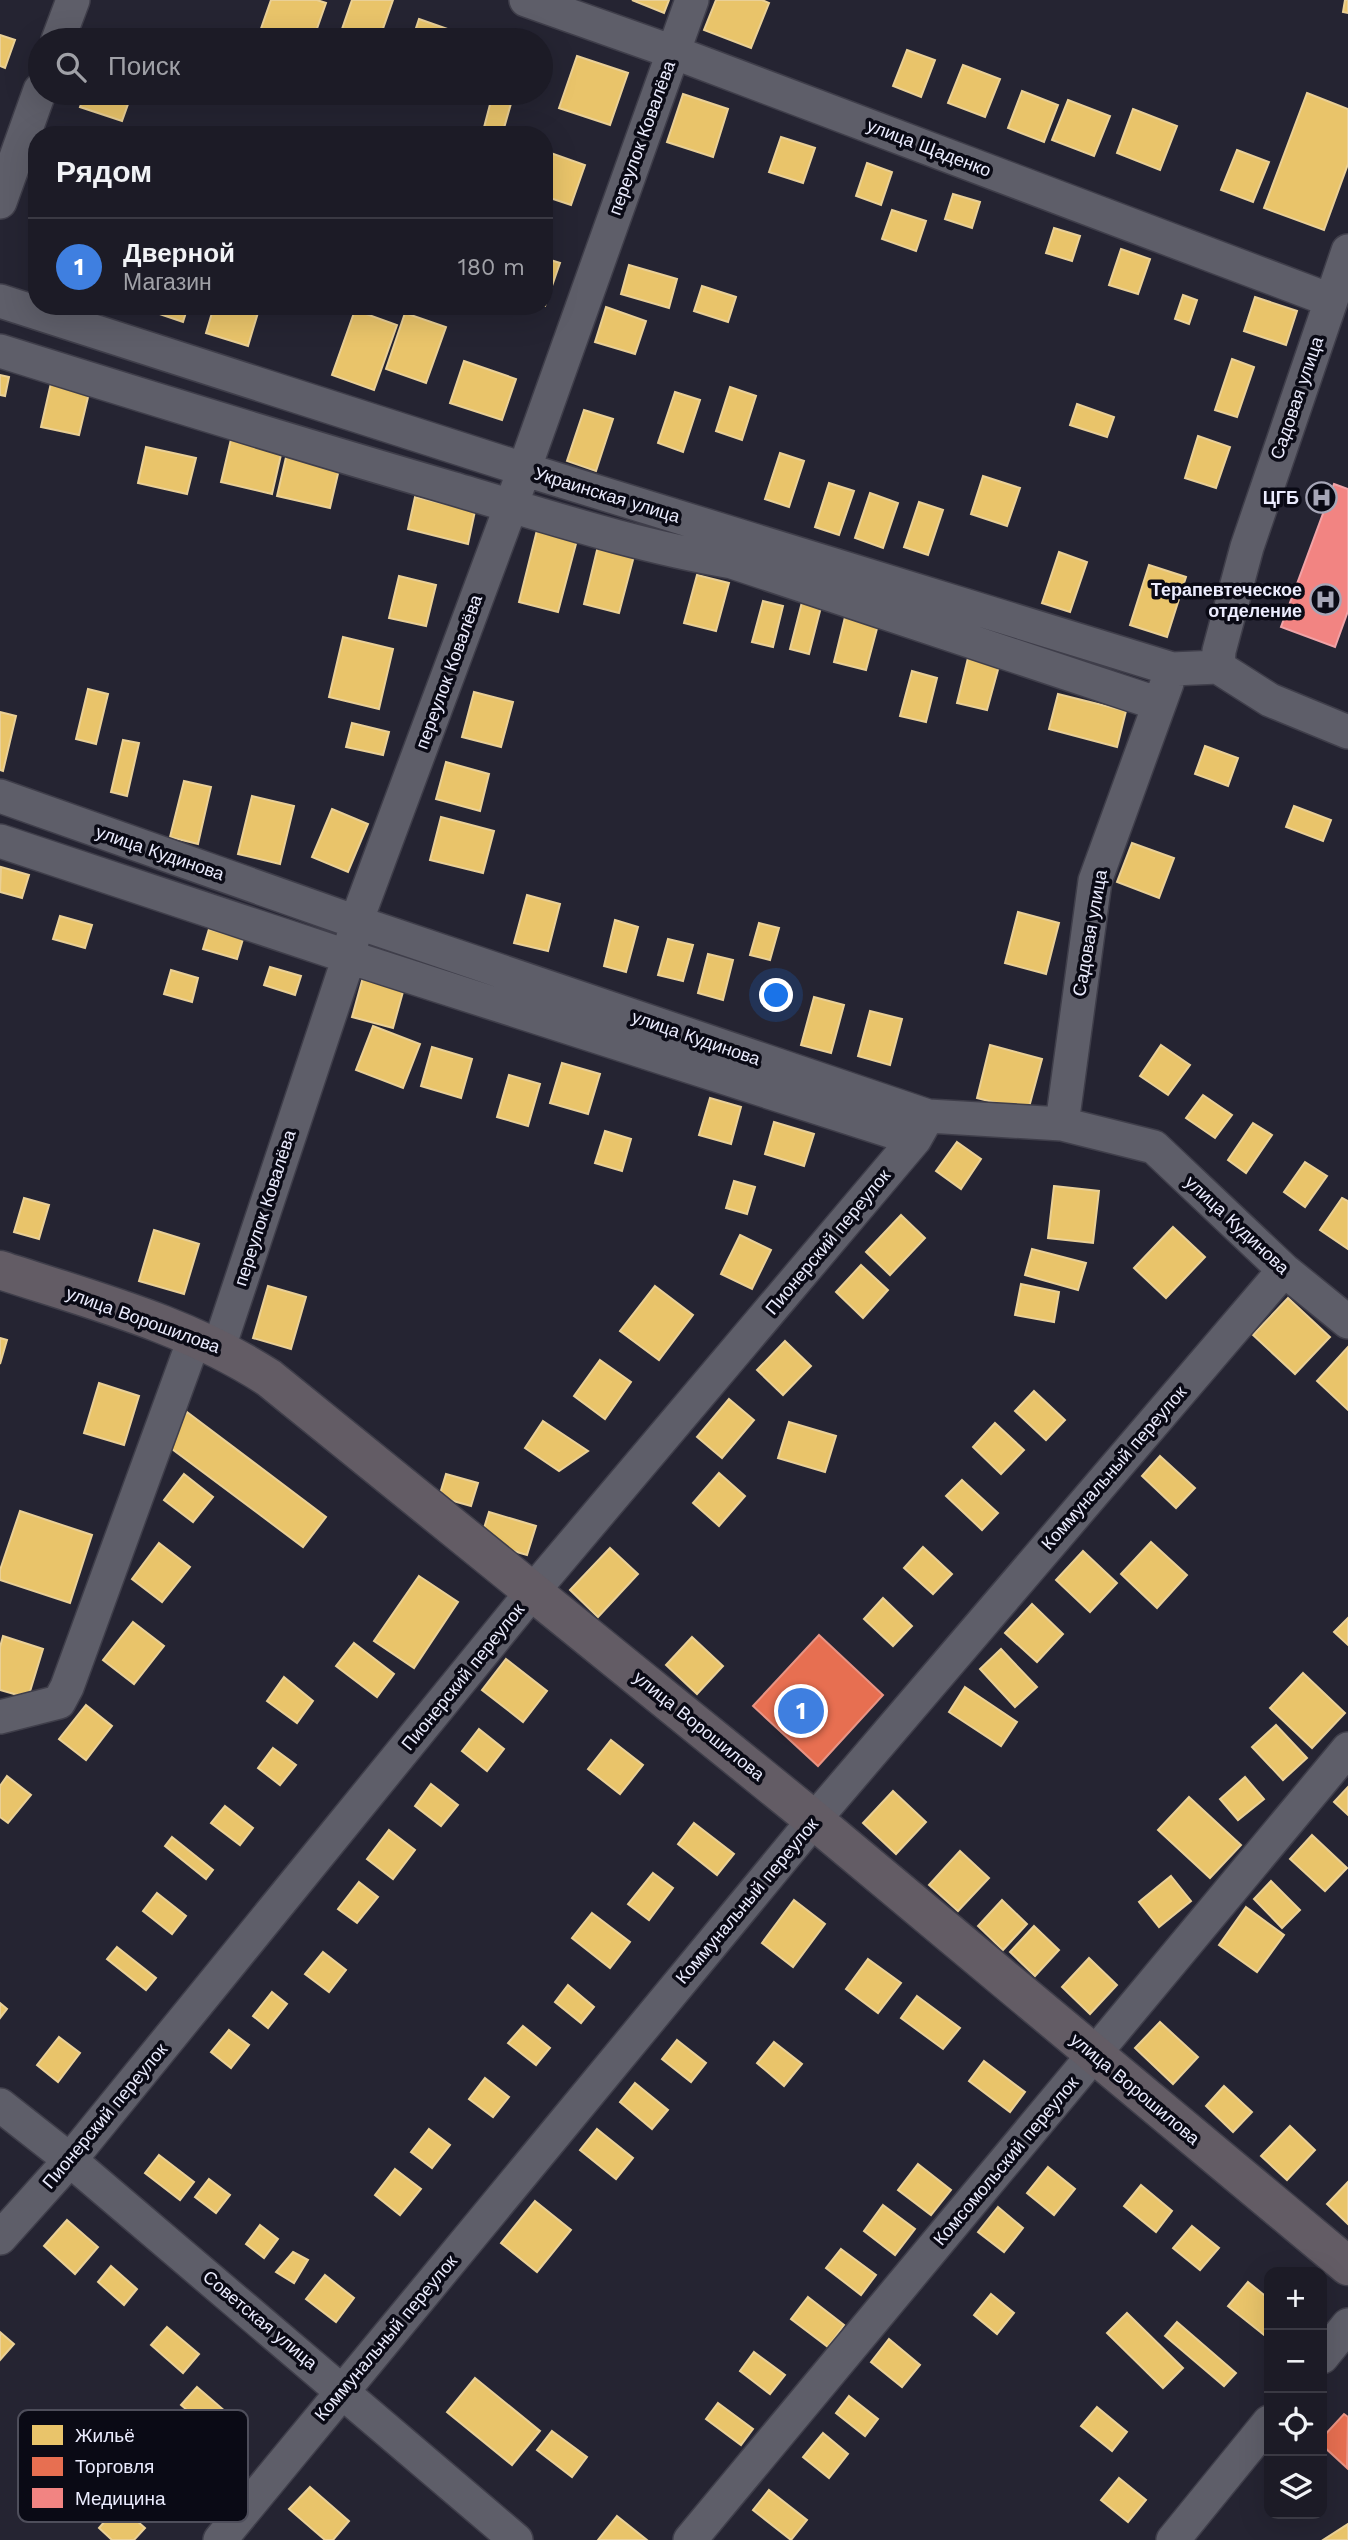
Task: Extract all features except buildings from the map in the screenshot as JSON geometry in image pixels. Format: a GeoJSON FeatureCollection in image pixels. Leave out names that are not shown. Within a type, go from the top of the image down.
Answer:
{"type":"FeatureCollection","features":[{"type":"Feature","properties":{"kind":"main road","name":"улица Ворошилова"},"geometry":{"type":"LineString","coordinates":[[0,1270],[207,1342],[269,1378],[814,1819],[1348,2266]]}},
{"type":"Feature","properties":{"kind":"street"},"geometry":{"type":"LineString","coordinates":[[62,28],[73,0]]}},
{"type":"Feature","properties":{"kind":"street","name":"улица Щаденко"},"geometry":{"type":"LineString","coordinates":[[526,0],[673,52],[1330,300]]}},
{"type":"Feature","properties":{"kind":"street","name":"переулок Ковалёва"},"geometry":{"type":"LineString","coordinates":[[0,1717],[59,1702],[207,1342],[349,957],[356,922],[511,506],[692,0]]}},
{"type":"Feature","properties":{"kind":"street"},"geometry":{"type":"LineString","coordinates":[[0,202],[35,105]]}},
{"type":"Feature","properties":{"kind":"street","name":"Садовая улица"},"geometry":{"type":"LineString","coordinates":[[1218,667],[1219,651],[1247,547],[1348,251]]}},
{"type":"Feature","properties":{"kind":"street","name":"Украинская улица"},"geometry":{"type":"LineString","coordinates":[[0,302],[28,311]]}},
{"type":"Feature","properties":{"kind":"street","name":"Украинская улица"},"geometry":{"type":"LineString","coordinates":[[41,315],[523,469],[1172,669],[1218,667]]}},
{"type":"Feature","properties":{"kind":"street","name":"Украинская улица"},"geometry":{"type":"LineString","coordinates":[[0,351],[218,420],[511,506],[683,554],[732,562],[1159,704]]}},
{"type":"Feature","properties":{"kind":"street"},"geometry":{"type":"LineString","coordinates":[[1218,667],[1270,700],[1348,732]]}},
{"type":"Feature","properties":{"kind":"street","name":"Садовая улица"},"geometry":{"type":"LineString","coordinates":[[1062,1124],[1095,881],[1172,669]]}},
{"type":"Feature","properties":{"kind":"street","name":"улица Кудинова"},"geometry":{"type":"LineString","coordinates":[[0,796],[356,922],[921,1128]]}},
{"type":"Feature","properties":{"kind":"street","name":"улица Кудинова"},"geometry":{"type":"LineString","coordinates":[[0,841],[349,957],[921,1128],[1062,1124],[1154,1147],[1284,1270],[1348,1322]]}},
{"type":"Feature","properties":{"kind":"street","name":"Пионерский переулок"},"geometry":{"type":"LineString","coordinates":[[0,2238],[70,2160],[533,1591],[921,1128]]}},
{"type":"Feature","properties":{"kind":"street","name":"Коммунальный переулок"},"geometry":{"type":"LineString","coordinates":[[248,2506],[814,1819],[1284,1270]]}},
{"type":"Feature","properties":{"kind":"street","name":"Комсомольский переулок"},"geometry":{"type":"LineString","coordinates":[[690,2540],[1348,1749]]}},
{"type":"Feature","properties":{"kind":"street","name":"Советская улица"},"geometry":{"type":"LineString","coordinates":[[0,2105],[70,2160],[516,2540]]}},
{"type":"Feature","properties":{"kind":"street"},"geometry":{"type":"LineString","coordinates":[[1327,2351],[1348,2325]]}},
{"type":"Feature","properties":{"kind":"street"},"geometry":{"type":"LineString","coordinates":[[1173,2540],[1264,2428]]}},
{"type":"Feature","properties":{"kind":"street","name":"Коммунальный переулок"},"geometry":{"type":"LineString","coordinates":[[220,2540],[235,2522]]}},
{"type":"Feature","properties":{"kind":"place","name":"ЦГБ"},"geometry":{"type":"Point","coordinates":[1322,498]}},
{"type":"Feature","properties":{"kind":"place","name":"Терапевтеческое отделение"},"geometry":{"type":"Point","coordinates":[1325,600]}},
{"type":"Feature","properties":{"kind":"place","name":"Дверной"},"geometry":{"type":"Point","coordinates":[801,1711]}}]}
